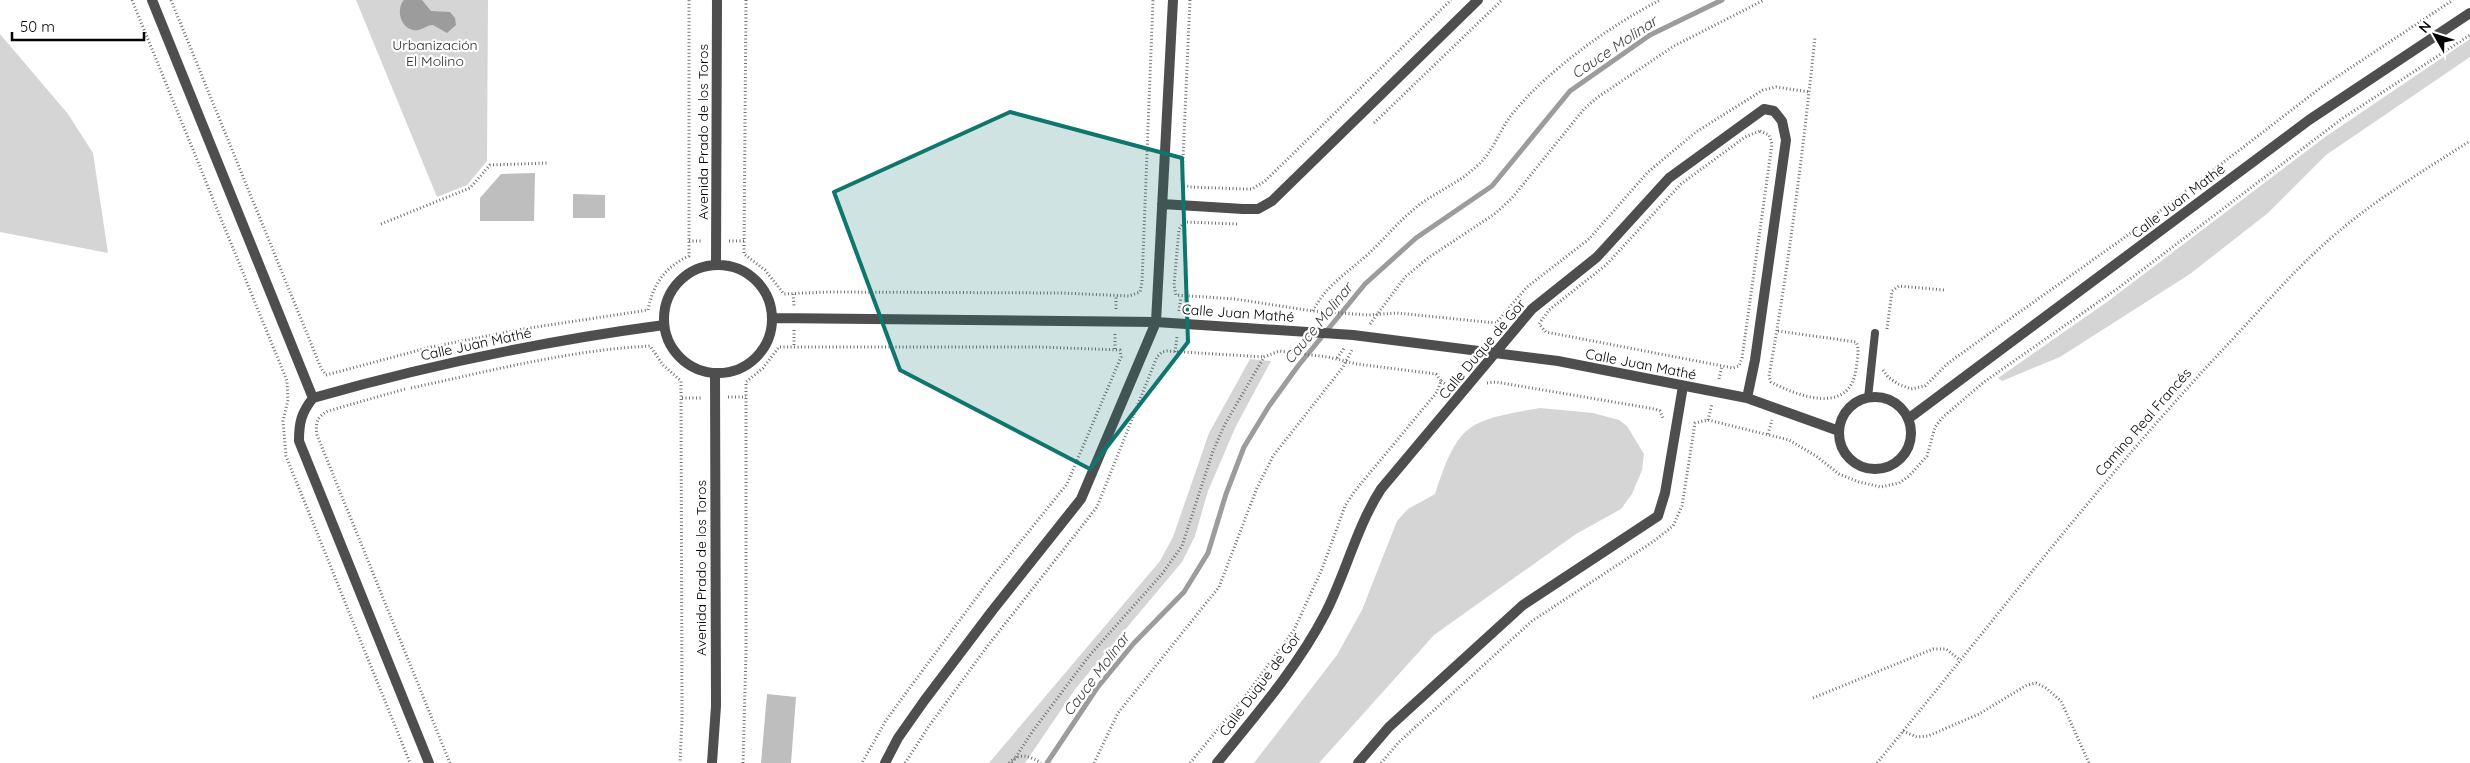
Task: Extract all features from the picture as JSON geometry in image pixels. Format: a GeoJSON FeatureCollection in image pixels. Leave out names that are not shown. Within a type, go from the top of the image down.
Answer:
{"type":"FeatureCollection","features":[{"type":"Feature","properties":{"kind":"street"},"geometry":{"type":"LineString","coordinates":[[152,0],[312,398],[302,411],[299,423],[299,441],[429,763]]}},
{"type":"Feature","properties":{"kind":"street","name":"Avenida Prado de los Toros"},"geometry":{"type":"LineString","coordinates":[[716,264],[717,0]]}},
{"type":"Feature","properties":{"kind":"street"},"geometry":{"type":"LineString","coordinates":[[885,763],[898,738],[924,701],[992,611],[1081,499],[1156,322],[1173,0]]}},
{"type":"Feature","properties":{"kind":"street"},"geometry":{"type":"LineString","coordinates":[[1162,204],[1243,209],[1258,208],[1272,201],[1478,0]]}},
{"type":"Feature","properties":{"kind":"street","name":"Calle Juan Mathé"},"geometry":{"type":"LineString","coordinates":[[1908,419],[2309,120],[2470,13]]}},
{"type":"Feature","properties":{"kind":"street","name":"Calle Duque de Gor"},"geometry":{"type":"LineString","coordinates":[[1217,763],[1265,704],[1313,635],[1335,593],[1364,517],[1381,489],[1532,309],[1597,257],[1670,178],[1753,116],[1764,110],[1774,111],[1782,120],[1786,140],[1755,360],[1747,398]]}},
{"type":"Feature","properties":{"kind":"street"},"geometry":{"type":"LineString","coordinates":[[716,264],[733,267],[749,274],[762,286],[770,301],[773,318],[770,335],[756,358],[733,372],[715,374],[701,371],[687,364],[676,354],[668,341],[664,325],[667,301],[681,279],[692,272],[716,264]]}},
{"type":"Feature","properties":{"kind":"street","name":"Calle Juan Mathé"},"geometry":{"type":"LineString","coordinates":[[773,318],[1156,322],[1345,334],[1558,361],[1747,398],[1839,431]]}},
{"type":"Feature","properties":{"kind":"street","name":"Calle Juan Mathé"},"geometry":{"type":"LineString","coordinates":[[312,398],[438,365],[550,342],[664,325]]}},
{"type":"Feature","properties":{"kind":"street","name":"Avenida Prado de los Toros"},"geometry":{"type":"LineString","coordinates":[[712,763],[716,706],[715,374]]}},
{"type":"Feature","properties":{"kind":"street"},"geometry":{"type":"LineString","coordinates":[[1358,763],[1389,726],[1523,605],[1658,516],[1665,493],[1683,386]]}},
{"type":"Feature","properties":{"kind":"street"},"geometry":{"type":"LineString","coordinates":[[1880,397],[1892,401],[1902,408],[1908,419],[1911,430],[1905,452],[1887,467],[1876,469],[1864,467],[1854,462],[1846,453],[1841,443],[1839,431],[1842,420],[1848,410],[1857,402],[1868,398],[1880,397]]}},
{"type":"Feature","properties":{"kind":"lane"},"geometry":{"type":"LineString","coordinates":[[1868,398],[1875,333]]}},
{"type":"Feature","properties":{"kind":"path"},"geometry":{"type":"LineString","coordinates":[[132,0],[284,375],[288,392],[283,421],[286,456],[410,763]]}},
{"type":"Feature","properties":{"kind":"path"},"geometry":{"type":"LineString","coordinates":[[171,0],[321,368],[326,375],[431,347],[486,336],[648,310],[655,286],[660,278],[673,265],[689,256],[689,0]]}},
{"type":"Feature","properties":{"kind":"path"},"geometry":{"type":"LineString","coordinates":[[746,0],[744,254],[765,270],[784,294],[827,292],[1062,293],[1129,296],[1140,292],[1142,282],[1153,0]]}},
{"type":"Feature","properties":{"kind":"path"},"geometry":{"type":"LineString","coordinates":[[1190,0],[1182,181],[1184,186],[1190,188],[1252,189],[1265,181],[1451,0]]}},
{"type":"Feature","properties":{"kind":"path"},"geometry":{"type":"LineString","coordinates":[[1313,311],[1320,296],[1332,283],[1365,256],[1408,214],[1477,166],[1496,144],[1506,122],[1541,83],[1568,61],[1627,19],[1660,0]]}},
{"type":"Feature","properties":{"kind":"path"},"geometry":{"type":"LineString","coordinates":[[1094,763],[1118,713],[1220,587],[1272,456],[1343,367],[1345,359],[1404,277],[1428,258],[1496,212],[1512,198],[1584,109],[1598,97],[1674,46],[1764,0]]}},
{"type":"Feature","properties":{"kind":"path"},"geometry":{"type":"LineString","coordinates":[[1883,365],[1888,377],[1898,384],[1911,389],[1925,386],[1961,354],[2134,230],[2323,86],[2453,0]]}},
{"type":"Feature","properties":{"kind":"path"},"geometry":{"type":"LineString","coordinates":[[1381,763],[1399,742],[1532,621],[1654,541],[1673,526],[1682,506],[1696,423],[1708,420],[1789,440],[1816,456],[1839,474],[1859,482],[1881,487],[1899,483],[1914,472],[1927,456],[1935,427],[1942,417],[1984,382],[2117,289],[2343,118],[2470,35]]}},
{"type":"Feature","properties":{"kind":"path"},"geometry":{"type":"LineString","coordinates":[[1778,331],[1856,342],[1858,354],[1855,375],[1850,386],[1840,395],[1821,400],[1771,382],[1769,376],[1778,331],[1810,92],[1815,37]]}},
{"type":"Feature","properties":{"kind":"path"},"geometry":{"type":"LineString","coordinates":[[1179,229],[1174,285],[1176,295],[1235,299],[1313,311],[1377,315],[1396,314],[1496,323],[1527,287],[1588,239],[1648,172],[1696,132],[1763,90],[1776,87],[1810,92]]}},
{"type":"Feature","properties":{"kind":"path"},"geometry":{"type":"LineString","coordinates":[[1760,131],[1769,135],[1772,144],[1742,358],[1739,366],[1733,368],[1546,332],[1539,324],[1549,310],[1606,265],[1680,184],[1754,132],[1760,131]]}},
{"type":"Feature","properties":{"kind":"path","name":"Camino Real Francés"},"geometry":{"type":"LineString","coordinates":[[1877,763],[2087,504],[2158,421],[2273,297],[2330,238],[2423,171],[2470,142]]}},
{"type":"Feature","properties":{"kind":"path"},"geometry":{"type":"LineString","coordinates":[[381,224],[470,188],[490,165],[549,163]]}},
{"type":"Feature","properties":{"kind":"path"},"geometry":{"type":"LineString","coordinates":[[1886,336],[1892,291],[1899,286],[1944,290]]}},
{"type":"Feature","properties":{"kind":"path"},"geometry":{"type":"LineString","coordinates":[[450,763],[317,435],[317,420],[328,411],[444,381],[584,354],[650,346],[663,365],[681,381],[682,720],[680,763]]}},
{"type":"Feature","properties":{"kind":"path"},"geometry":{"type":"LineString","coordinates":[[743,763],[746,643],[746,382],[763,368],[779,347],[1040,347],[1120,350],[1122,357],[1067,484],[988,582],[900,701],[862,763]]}},
{"type":"Feature","properties":{"kind":"path"},"geometry":{"type":"LineString","coordinates":[[1011,763],[1089,656],[1162,574],[1182,546],[1210,460],[1225,424],[1264,357],[1279,352],[1324,356],[1345,359],[1357,364],[1431,372],[1440,377],[1440,386],[1354,492],[1345,506],[1322,569],[1294,630],[1247,694],[1190,763]]}},
{"type":"Feature","properties":{"kind":"path"},"geometry":{"type":"LineString","coordinates":[[1479,389],[1486,383],[1496,382],[1655,408],[1663,416],[1663,421]]}},
{"type":"Feature","properties":{"kind":"path"},"geometry":{"type":"LineString","coordinates":[[1813,698],[1934,649],[1946,649],[1960,660]]}},
{"type":"Feature","properties":{"kind":"path"},"geometry":{"type":"LineString","coordinates":[[1903,731],[1917,737],[1928,736],[1979,714],[2027,685],[2036,683],[2046,688],[2061,702],[2089,763]]}},
{"type":"Feature","properties":{"kind":"path"},"geometry":{"type":"LineString","coordinates":[[1016,757],[1032,757],[1041,763]]}},
{"type":"Feature","properties":{"kind":"highlighted area"},"geometry":{"type":"Polygon","coordinates":[[[1010,112],[1182,158],[1188,342],[1090,469],[900,370],[834,192],[1010,112]]]}},
{"type":"Feature","properties":{"kind":"green space","name":"Urbanización El Molino"},"geometry":{"type":"Polygon","coordinates":[[[356,0],[488,0],[487,161],[467,185],[437,197],[356,0]]]}},
{"type":"Feature","properties":{"kind":"green space"},"geometry":{"type":"Polygon","coordinates":[[[0,34],[68,114],[93,153],[108,253],[0,232],[0,34]]]}},
{"type":"Feature","properties":{"kind":"green space"},"geometry":{"type":"Polygon","coordinates":[[[2470,39],[2470,57],[2326,155],[2268,213],[2190,274],[2060,357],[2002,381],[1998,378],[2107,302],[2325,137],[2470,39]]]}},
{"type":"Feature","properties":{"kind":"green space"},"geometry":{"type":"Polygon","coordinates":[[[1250,359],[1271,361],[1236,426],[1208,491],[1195,536],[1182,562],[1076,688],[1025,763],[989,763],[1160,561],[1173,537],[1209,433],[1250,359]]]}},
{"type":"Feature","properties":{"kind":"green space"},"geometry":{"type":"Polygon","coordinates":[[[1540,408],[1593,413],[1619,420],[1627,426],[1644,454],[1642,470],[1632,494],[1621,509],[1576,534],[1434,635],[1319,763],[1254,763],[1337,655],[1362,610],[1397,521],[1408,509],[1435,494],[1451,452],[1460,439],[1469,429],[1481,422],[1516,412],[1540,408]]]}},
{"type":"Feature","properties":{"kind":"shaded area"},"geometry":{"type":"Polygon","coordinates":[[[404,0],[422,0],[431,11],[450,12],[455,18],[456,25],[447,33],[433,25],[413,30],[402,22],[400,8],[404,0]]]}},
{"type":"Feature","properties":{"kind":"building"},"geometry":{"type":"Polygon","coordinates":[[[535,173],[534,221],[480,221],[480,198],[501,174],[535,173]]]}},
{"type":"Feature","properties":{"kind":"building"},"geometry":{"type":"Polygon","coordinates":[[[573,194],[605,195],[605,218],[573,218],[573,194]]]}},
{"type":"Feature","properties":{"kind":"building"},"geometry":{"type":"Polygon","coordinates":[[[767,694],[796,697],[791,763],[761,763],[767,694]]]}},
{"type":"Feature","properties":{"kind":"waterway","name":"Cauce Molinar"},"geometry":{"type":"LineString","coordinates":[[1047,763],[1097,688],[1134,643],[1184,592],[1208,553],[1226,494],[1244,447],[1269,406],[1298,366],[1365,284],[1416,238],[1492,186],[1570,91],[1650,35],[1722,0]]}}]}
